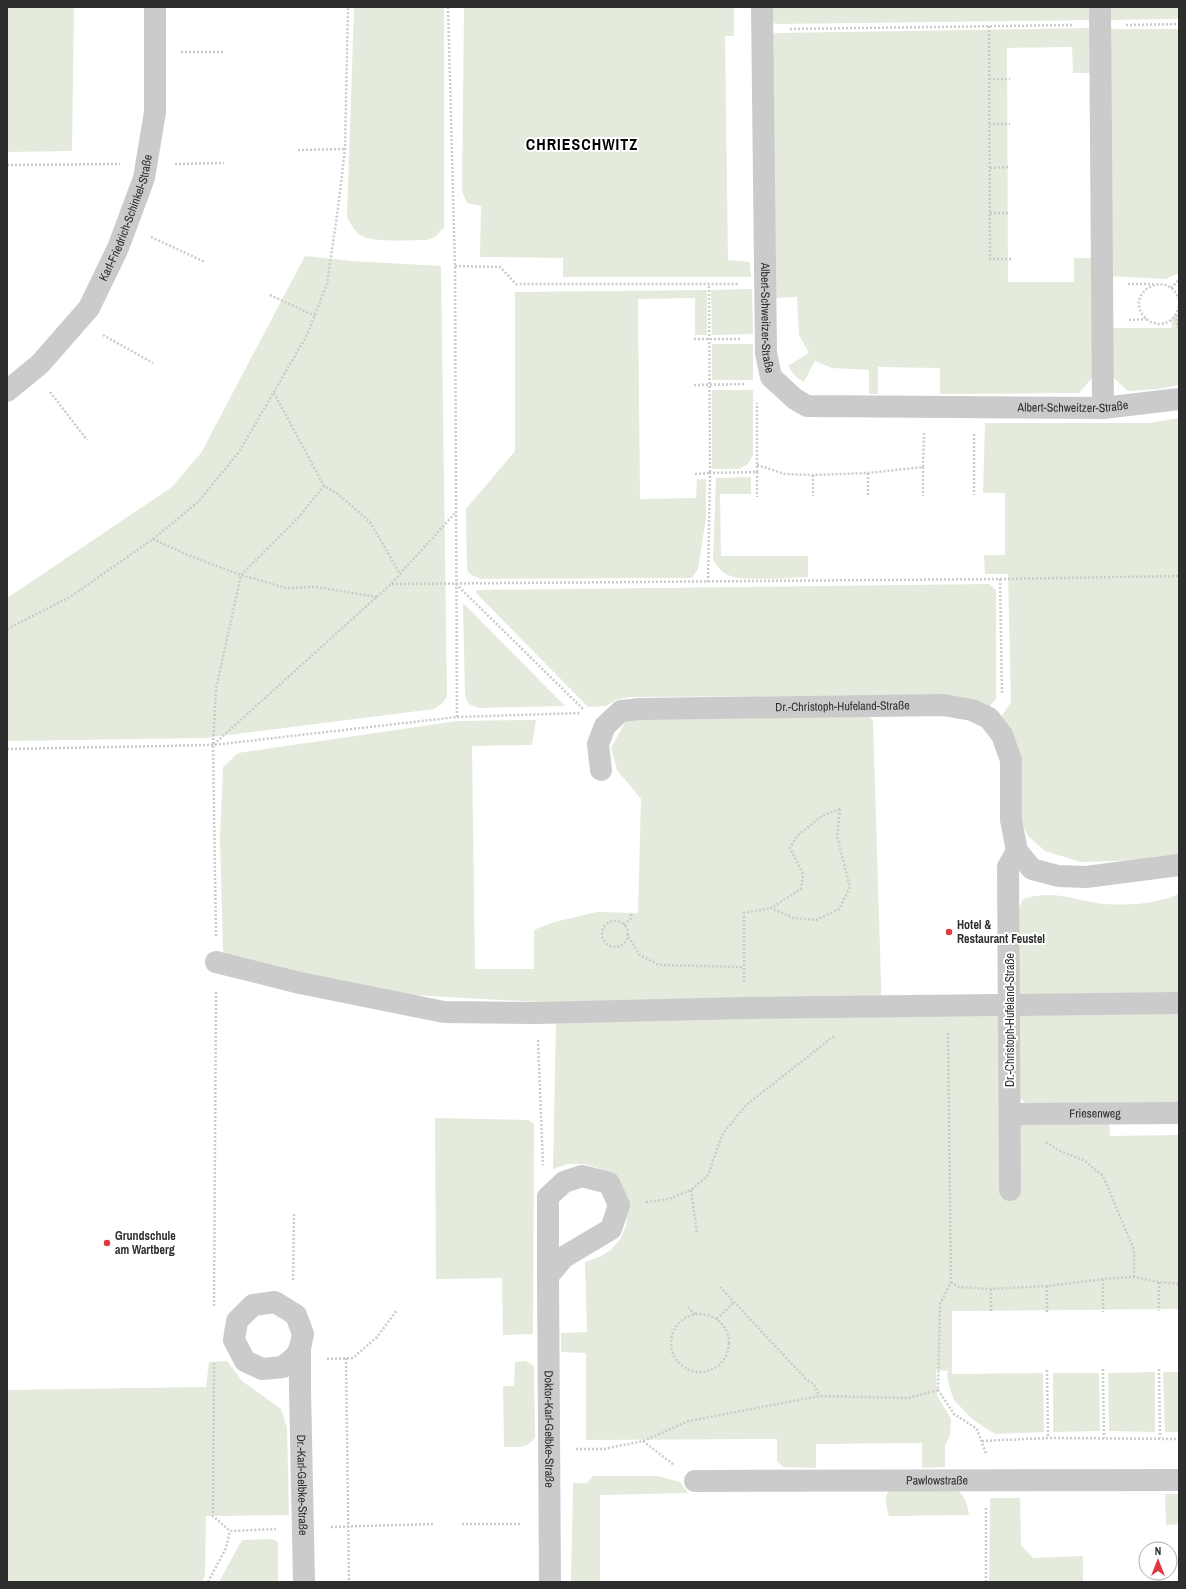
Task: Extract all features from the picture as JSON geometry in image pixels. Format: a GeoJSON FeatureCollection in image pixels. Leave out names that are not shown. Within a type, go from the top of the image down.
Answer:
{"type":"FeatureCollection","features":[{"type":"Feature","properties":{"kind":"street","name":"Karl-Friedrich-Schinkel-Straße"},"geometry":{"type":"LineString","coordinates":[[7,391],[40,364],[89,308],[118,248],[127,225],[144,178],[155,112],[155,7]]}},
{"type":"Feature","properties":{"kind":"street","name":"Albert-Schweitzer-Straße"},"geometry":{"type":"LineString","coordinates":[[762,7],[766,339],[764,380],[807,406],[1103,408],[1179,399]]}},
{"type":"Feature","properties":{"kind":"street"},"geometry":{"type":"LineString","coordinates":[[1100,16],[1103,408]]}},
{"type":"Feature","properties":{"kind":"street","name":"Dr.-Christoph-Hufeland-Straße"},"geometry":{"type":"LineString","coordinates":[[601,770],[598,744],[605,726],[621,711],[943,704],[972,710],[989,718],[1002,735],[1011,760],[1011,820],[1017,851],[1008,867],[1010,1190]]}},
{"type":"Feature","properties":{"kind":"street"},"geometry":{"type":"LineString","coordinates":[[1017,851],[1032,868],[1058,876],[1086,877],[1179,865]]}},
{"type":"Feature","properties":{"kind":"street"},"geometry":{"type":"LineString","coordinates":[[216,962],[300,983],[444,1012],[536,1014],[745,1008],[1179,1003]]}},
{"type":"Feature","properties":{"kind":"street","name":"Friesenweg"},"geometry":{"type":"LineString","coordinates":[[1010,1114],[1179,1113]]}},
{"type":"Feature","properties":{"kind":"street"},"geometry":{"type":"LineString","coordinates":[[548,1197],[564,1182],[582,1176],[608,1183],[619,1205],[611,1228],[564,1257],[548,1276]]}},
{"type":"Feature","properties":{"kind":"street","name":"Doktor-Karl-Gelbke-Straße"},"geometry":{"type":"LineString","coordinates":[[548,1197],[550,1582]]}},
{"type":"Feature","properties":{"kind":"street"},"geometry":{"type":"LineString","coordinates":[[275,1302],[296,1315],[303,1334],[300,1348],[300,1389],[245,1361],[234,1340],[237,1321],[253,1305],[275,1302]]}},
{"type":"Feature","properties":{"kind":"street"},"geometry":{"type":"LineString","coordinates":[[262,1369],[282,1367],[296,1356],[300,1348]]}},
{"type":"Feature","properties":{"kind":"street","name":"Dr.-Karl-Gelbke-Straße"},"geometry":{"type":"LineString","coordinates":[[300,1389],[304,1582]]}},
{"type":"Feature","properties":{"kind":"street","name":"Pawlowstraße"},"geometry":{"type":"LineString","coordinates":[[695,1481],[1179,1480]]}},
{"type":"Feature","properties":{"kind":"path"},"geometry":{"type":"LineString","coordinates":[[7,629],[70,597],[153,540],[198,502],[239,452],[307,335],[327,284],[345,149],[348,7]]}},
{"type":"Feature","properties":{"kind":"path"},"geometry":{"type":"LineString","coordinates":[[448,7],[455,266],[457,717]]}},
{"type":"Feature","properties":{"kind":"path"},"geometry":{"type":"LineString","coordinates":[[762,29],[989,26],[1100,16],[1179,24]]}},
{"type":"Feature","properties":{"kind":"path"},"geometry":{"type":"LineString","coordinates":[[989,26],[990,259],[1011,259]]}},
{"type":"Feature","properties":{"kind":"path"},"geometry":{"type":"LineString","coordinates":[[155,53],[223,52]]}},
{"type":"Feature","properties":{"kind":"path"},"geometry":{"type":"LineString","coordinates":[[989,79],[1010,79]]}},
{"type":"Feature","properties":{"kind":"path"},"geometry":{"type":"LineString","coordinates":[[989,124],[1010,124]]}},
{"type":"Feature","properties":{"kind":"path"},"geometry":{"type":"LineString","coordinates":[[298,150],[345,149]]}},
{"type":"Feature","properties":{"kind":"path"},"geometry":{"type":"LineString","coordinates":[[7,165],[224,163]]}},
{"type":"Feature","properties":{"kind":"path"},"geometry":{"type":"LineString","coordinates":[[990,168],[1010,167]]}},
{"type":"Feature","properties":{"kind":"path"},"geometry":{"type":"LineString","coordinates":[[990,212],[1010,212]]}},
{"type":"Feature","properties":{"kind":"path"},"geometry":{"type":"LineString","coordinates":[[127,225],[205,262]]}},
{"type":"Feature","properties":{"kind":"path"},"geometry":{"type":"LineString","coordinates":[[455,266],[500,267],[516,284],[765,284]]}},
{"type":"Feature","properties":{"kind":"path"},"geometry":{"type":"LineString","coordinates":[[1171,288],[1179,280]]}},
{"type":"Feature","properties":{"kind":"path"},"geometry":{"type":"LineString","coordinates":[[708,582],[710,474],[709,284]]}},
{"type":"Feature","properties":{"kind":"path"},"geometry":{"type":"LineString","coordinates":[[1179,300],[1177,294],[1171,288],[1164,284],[1156,284],[1147,288],[1141,294],[1139,303],[1141,312],[1147,319],[1154,323],[1164,323],[1173,319],[1179,307]]}},
{"type":"Feature","properties":{"kind":"path"},"geometry":{"type":"LineString","coordinates":[[270,294],[315,316]]}},
{"type":"Feature","properties":{"kind":"path"},"geometry":{"type":"LineString","coordinates":[[1176,315],[1177,326],[1179,329]]}},
{"type":"Feature","properties":{"kind":"path"},"geometry":{"type":"LineString","coordinates":[[78,321],[153,363]]}},
{"type":"Feature","properties":{"kind":"path"},"geometry":{"type":"LineString","coordinates":[[694,339],[766,339]]}},
{"type":"Feature","properties":{"kind":"path"},"geometry":{"type":"LineString","coordinates":[[32,370],[88,440]]}},
{"type":"Feature","properties":{"kind":"path"},"geometry":{"type":"LineString","coordinates":[[694,385],[764,380],[757,465],[757,497]]}},
{"type":"Feature","properties":{"kind":"path"},"geometry":{"type":"LineString","coordinates":[[274,392],[324,486],[338,494],[370,522],[400,574]]}},
{"type":"Feature","properties":{"kind":"path"},"geometry":{"type":"LineString","coordinates":[[923,496],[924,407]]}},
{"type":"Feature","properties":{"kind":"path"},"geometry":{"type":"LineString","coordinates":[[974,407],[974,495]]}},
{"type":"Feature","properties":{"kind":"path"},"geometry":{"type":"LineString","coordinates":[[757,465],[785,474],[868,473],[923,467]]}},
{"type":"Feature","properties":{"kind":"path"},"geometry":{"type":"LineString","coordinates":[[695,474],[757,472]]}},
{"type":"Feature","properties":{"kind":"path"},"geometry":{"type":"LineString","coordinates":[[868,473],[868,496]]}},
{"type":"Feature","properties":{"kind":"path"},"geometry":{"type":"LineString","coordinates":[[813,474],[813,496]]}},
{"type":"Feature","properties":{"kind":"path"},"geometry":{"type":"LineString","coordinates":[[213,745],[216,688],[241,575],[298,518],[324,486]]}},
{"type":"Feature","properties":{"kind":"path"},"geometry":{"type":"LineString","coordinates":[[153,540],[188,556],[241,575],[286,588],[316,588],[377,597]]}},
{"type":"Feature","properties":{"kind":"path"},"geometry":{"type":"LineString","coordinates":[[391,584],[708,582],[1179,576]]}},
{"type":"Feature","properties":{"kind":"path"},"geometry":{"type":"LineString","coordinates":[[989,718],[1002,700],[1000,579]]}},
{"type":"Feature","properties":{"kind":"path"},"geometry":{"type":"LineString","coordinates":[[7,749],[213,745],[457,717],[588,713],[456,584]]}},
{"type":"Feature","properties":{"kind":"path"},"geometry":{"type":"LineString","coordinates":[[745,1008],[743,966],[744,913],[771,908],[801,889],[803,874],[790,848],[797,836],[822,816],[840,809],[837,836],[850,887],[839,909],[816,920],[793,918],[771,908]]}},
{"type":"Feature","properties":{"kind":"path"},"geometry":{"type":"LineString","coordinates":[[624,925],[631,918],[631,912]]}},
{"type":"Feature","properties":{"kind":"path"},"geometry":{"type":"LineString","coordinates":[[618,921],[624,925],[628,930],[628,937],[625,943],[620,947],[613,948],[606,944],[602,938],[602,931],[605,925],[618,921]]}},
{"type":"Feature","properties":{"kind":"path"},"geometry":{"type":"LineString","coordinates":[[628,937],[640,955],[660,965],[743,966]]}},
{"type":"Feature","properties":{"kind":"path"},"geometry":{"type":"LineString","coordinates":[[947,1006],[951,1282],[940,1304],[938,1390],[954,1414],[977,1429],[986,1452],[986,1582]]}},
{"type":"Feature","properties":{"kind":"path"},"geometry":{"type":"LineString","coordinates":[[619,1205],[669,1199],[691,1190],[708,1175],[722,1135],[745,1106],[844,1028],[860,1007]]}},
{"type":"Feature","properties":{"kind":"path"},"geometry":{"type":"LineString","coordinates":[[536,1014],[543,1166],[548,1197]]}},
{"type":"Feature","properties":{"kind":"path"},"geometry":{"type":"LineString","coordinates":[[1037,1114],[1037,1132],[1044,1141],[1058,1150],[1085,1162],[1103,1176],[1134,1250],[1134,1277]]}},
{"type":"Feature","properties":{"kind":"path"},"geometry":{"type":"LineString","coordinates":[[691,1190],[697,1233]]}},
{"type":"Feature","properties":{"kind":"path"},"geometry":{"type":"LineString","coordinates":[[286,1308],[293,1281],[294,1213]]}},
{"type":"Feature","properties":{"kind":"path"},"geometry":{"type":"LineString","coordinates":[[951,1282],[959,1287],[991,1289],[1047,1286],[1103,1279],[1134,1277],[1179,1284]]}},
{"type":"Feature","properties":{"kind":"path"},"geometry":{"type":"LineString","coordinates":[[1103,1279],[1103,1312]]}},
{"type":"Feature","properties":{"kind":"path"},"geometry":{"type":"LineString","coordinates":[[1159,1282],[1160,1311]]}},
{"type":"Feature","properties":{"kind":"path"},"geometry":{"type":"LineString","coordinates":[[1047,1286],[1047,1313]]}},
{"type":"Feature","properties":{"kind":"path"},"geometry":{"type":"LineString","coordinates":[[720,1287],[806,1379],[814,1384],[819,1396]]}},
{"type":"Feature","properties":{"kind":"path"},"geometry":{"type":"LineString","coordinates":[[991,1289],[991,1313]]}},
{"type":"Feature","properties":{"kind":"path"},"geometry":{"type":"LineString","coordinates":[[717,1319],[734,1302]]}},
{"type":"Feature","properties":{"kind":"path"},"geometry":{"type":"LineString","coordinates":[[688,1307],[695,1314]]}},
{"type":"Feature","properties":{"kind":"path"},"geometry":{"type":"LineString","coordinates":[[300,1348],[328,1359],[353,1358],[377,1337],[397,1310]]}},
{"type":"Feature","properties":{"kind":"path"},"geometry":{"type":"LineString","coordinates":[[695,1314],[706,1315],[717,1319],[729,1338],[728,1349],[724,1360],[715,1368],[705,1372],[693,1371],[683,1367],[675,1358],[671,1348],[671,1336],[676,1326],[684,1318],[695,1314]]}},
{"type":"Feature","properties":{"kind":"path"},"geometry":{"type":"LineString","coordinates":[[346,1358],[349,1582]]}},
{"type":"Feature","properties":{"kind":"path"},"geometry":{"type":"LineString","coordinates":[[1103,1369],[1104,1438]]}},
{"type":"Feature","properties":{"kind":"path"},"geometry":{"type":"LineString","coordinates":[[1159,1369],[1160,1438]]}},
{"type":"Feature","properties":{"kind":"path"},"geometry":{"type":"LineString","coordinates":[[1047,1370],[1048,1438]]}},
{"type":"Feature","properties":{"kind":"path"},"geometry":{"type":"LineString","coordinates":[[549,1449],[604,1449],[643,1441],[689,1421],[819,1396],[908,1398],[938,1390]]}},
{"type":"Feature","properties":{"kind":"path"},"geometry":{"type":"LineString","coordinates":[[982,1441],[1048,1438],[1179,1439]]}},
{"type":"Feature","properties":{"kind":"path"},"geometry":{"type":"LineString","coordinates":[[643,1441],[695,1481]]}},
{"type":"Feature","properties":{"kind":"path"},"geometry":{"type":"LineString","coordinates":[[462,1524],[550,1524]]}},
{"type":"Feature","properties":{"kind":"path"},"geometry":{"type":"LineString","coordinates":[[208,1582],[226,1548],[230,1531]]}},
{"type":"Feature","properties":{"kind":"shaded area"},"geometry":{"type":"Polygon","coordinates":[[[7,7],[74,7],[72,151],[7,152],[7,7]]]}},
{"type":"Feature","properties":{"kind":"shaded area"},"geometry":{"type":"Polygon","coordinates":[[[354,7],[444,7],[444,227],[435,237],[427,240],[403,241],[375,240],[367,238],[362,236],[353,228],[347,217],[354,7]]]}},
{"type":"Feature","properties":{"kind":"shaded area"},"geometry":{"type":"Polygon","coordinates":[[[464,7],[734,7],[734,36],[725,36],[728,260],[750,262],[751,277],[563,277],[563,258],[480,257],[481,206],[467,203],[462,191],[464,7]]]}},
{"type":"Feature","properties":{"kind":"shaded area"},"geometry":{"type":"Polygon","coordinates":[[[770,7],[1093,7],[1093,20],[776,24],[770,21],[770,7]]]}},
{"type":"Feature","properties":{"kind":"shaded area"},"geometry":{"type":"Polygon","coordinates":[[[1108,7],[1179,7],[1179,19],[1108,20],[1108,7]]]}},
{"type":"Feature","properties":{"kind":"shaded area"},"geometry":{"type":"Polygon","coordinates":[[[1094,28],[1093,73],[1073,73],[1072,47],[1007,48],[1008,282],[1074,282],[1074,258],[1096,258],[1096,373],[1079,393],[940,394],[940,368],[878,367],[878,394],[869,394],[869,370],[832,368],[815,361],[804,382],[796,377],[788,366],[809,353],[799,335],[797,297],[774,298],[772,36],[775,33],[1094,28]]]}},
{"type":"Feature","properties":{"kind":"shaded area"},"geometry":{"type":"Polygon","coordinates":[[[1108,29],[1179,29],[1179,273],[1166,279],[1108,276],[1108,29]]]}},
{"type":"Feature","properties":{"kind":"shaded area"},"geometry":{"type":"Polygon","coordinates":[[[305,256],[352,261],[441,266],[447,696],[442,704],[434,709],[205,738],[7,741],[7,598],[172,487],[201,453],[305,256]]]}},
{"type":"Feature","properties":{"kind":"shaded area"},"geometry":{"type":"Polygon","coordinates":[[[752,289],[753,334],[712,335],[711,290],[752,289]]]}},
{"type":"Feature","properties":{"kind":"shaded area"},"geometry":{"type":"Polygon","coordinates":[[[707,290],[707,335],[695,335],[695,298],[638,299],[640,499],[696,498],[697,479],[706,479],[706,518],[698,569],[692,578],[480,579],[470,574],[467,570],[466,509],[515,451],[515,292],[707,290]]]}},
{"type":"Feature","properties":{"kind":"shaded area"},"geometry":{"type":"Polygon","coordinates":[[[1179,305],[1179,385],[1157,389],[1128,391],[1114,378],[1108,367],[1108,337],[1114,328],[1172,328],[1171,320],[1178,312],[1179,305]]]}},
{"type":"Feature","properties":{"kind":"shaded area"},"geometry":{"type":"Polygon","coordinates":[[[712,344],[753,344],[753,380],[712,380],[712,344]]]}},
{"type":"Feature","properties":{"kind":"shaded area"},"geometry":{"type":"Polygon","coordinates":[[[712,390],[753,390],[753,455],[748,464],[739,469],[712,469],[712,390]]]}},
{"type":"Feature","properties":{"kind":"shaded area"},"geometry":{"type":"Polygon","coordinates":[[[1179,418],[1179,854],[1150,860],[1081,862],[1045,851],[1028,836],[1019,816],[1001,717],[1011,702],[1008,574],[985,574],[984,555],[1005,555],[1005,493],[983,493],[985,423],[1148,423],[1179,418]]]}},
{"type":"Feature","properties":{"kind":"shaded area"},"geometry":{"type":"Polygon","coordinates":[[[751,477],[751,494],[720,494],[721,556],[808,556],[808,577],[766,579],[734,577],[723,572],[713,560],[716,478],[751,477]]]}},
{"type":"Feature","properties":{"kind":"shaded area"},"geometry":{"type":"Polygon","coordinates":[[[989,584],[996,590],[996,699],[986,710],[947,695],[630,697],[616,700],[606,706],[588,707],[476,593],[477,590],[989,584]]]}},
{"type":"Feature","properties":{"kind":"shaded area"},"geometry":{"type":"Polygon","coordinates":[[[463,603],[565,706],[478,708],[469,704],[465,696],[463,603]]]}},
{"type":"Feature","properties":{"kind":"shaded area"},"geometry":{"type":"Polygon","coordinates":[[[644,709],[866,712],[873,721],[882,1014],[1000,1015],[1001,1119],[1109,1121],[1110,1136],[1179,1135],[1179,1309],[952,1311],[952,1374],[1043,1373],[1044,1432],[996,1434],[988,1430],[971,1418],[954,1400],[949,1386],[947,1372],[950,1371],[936,1370],[937,1395],[951,1419],[950,1436],[945,1445],[945,1467],[922,1468],[922,1443],[816,1444],[816,1468],[783,1467],[777,1461],[777,1439],[586,1440],[586,1353],[561,1352],[561,1333],[587,1332],[585,1262],[599,1257],[611,1250],[620,1239],[626,1226],[628,1209],[614,1179],[601,1169],[585,1164],[568,1164],[553,1169],[556,1021],[538,1002],[411,995],[234,961],[223,951],[220,838],[223,767],[238,753],[457,721],[536,720],[532,745],[472,746],[475,969],[534,969],[534,930],[554,922],[597,912],[638,913],[641,799],[617,770],[611,748],[626,721],[644,709]]]}},
{"type":"Feature","properties":{"kind":"shaded area"},"geometry":{"type":"Polygon","coordinates":[[[1179,893],[1179,997],[1019,995],[1019,908],[1023,899],[1034,896],[1055,895],[1093,903],[1117,905],[1162,900],[1179,893]]]}},
{"type":"Feature","properties":{"kind":"shaded area"},"geometry":{"type":"Polygon","coordinates":[[[1179,1011],[1179,1106],[1025,1103],[1017,1094],[1018,1012],[1179,1011]]]}},
{"type":"Feature","properties":{"kind":"shaded area"},"geometry":{"type":"Polygon","coordinates":[[[435,1118],[528,1120],[534,1124],[533,1334],[503,1335],[502,1278],[436,1279],[435,1118]]]}},
{"type":"Feature","properties":{"kind":"shaded area"},"geometry":{"type":"Polygon","coordinates":[[[227,1361],[242,1381],[281,1409],[287,1428],[289,1515],[206,1516],[205,1576],[202,1582],[7,1582],[7,1390],[206,1387],[209,1362],[227,1361]]]}},
{"type":"Feature","properties":{"kind":"shaded area"},"geometry":{"type":"Polygon","coordinates":[[[526,1361],[534,1366],[535,1437],[529,1444],[526,1445],[518,1447],[504,1447],[503,1386],[514,1386],[515,1362],[526,1361]]]}},
{"type":"Feature","properties":{"kind":"shaded area"},"geometry":{"type":"Polygon","coordinates":[[[1155,1372],[1155,1432],[1109,1431],[1108,1373],[1155,1372]]]}},
{"type":"Feature","properties":{"kind":"shaded area"},"geometry":{"type":"Polygon","coordinates":[[[1163,1372],[1179,1372],[1179,1432],[1165,1432],[1163,1372]]]}},
{"type":"Feature","properties":{"kind":"shaded area"},"geometry":{"type":"Polygon","coordinates":[[[1053,1373],[1099,1373],[1100,1431],[1053,1432],[1053,1373]]]}},
{"type":"Feature","properties":{"kind":"shaded area"},"geometry":{"type":"Polygon","coordinates":[[[593,1476],[658,1476],[680,1482],[688,1493],[600,1495],[600,1582],[571,1582],[573,1483],[587,1483],[593,1476]]]}},
{"type":"Feature","properties":{"kind":"shaded area"},"geometry":{"type":"Polygon","coordinates":[[[956,1489],[966,1501],[969,1515],[889,1516],[886,1496],[889,1491],[956,1489]]]}},
{"type":"Feature","properties":{"kind":"shaded area"},"geometry":{"type":"Polygon","coordinates":[[[1165,1494],[1179,1494],[1179,1524],[1166,1525],[1165,1494]]]}},
{"type":"Feature","properties":{"kind":"shaded area"},"geometry":{"type":"Polygon","coordinates":[[[990,1498],[1020,1498],[1021,1545],[1033,1558],[1083,1556],[1083,1582],[989,1582],[990,1498]]]}},
{"type":"Feature","properties":{"kind":"shaded area"},"geometry":{"type":"Polygon","coordinates":[[[272,1539],[278,1542],[278,1582],[219,1582],[242,1540],[272,1539]]]}},
{"type":"Feature","properties":{"kind":"place","name":"Hotel & Restaurant Feustel"},"geometry":{"type":"Point","coordinates":[949,932]}},
{"type":"Feature","properties":{"kind":"place","name":"Grundschule am Wartberg"},"geometry":{"type":"Point","coordinates":[107,1243]}},
{"type":"Feature","properties":{"kind":"district","name":"CHRIESCHWITZ"},"geometry":{"type":"Point","coordinates":[582,144]}}]}
